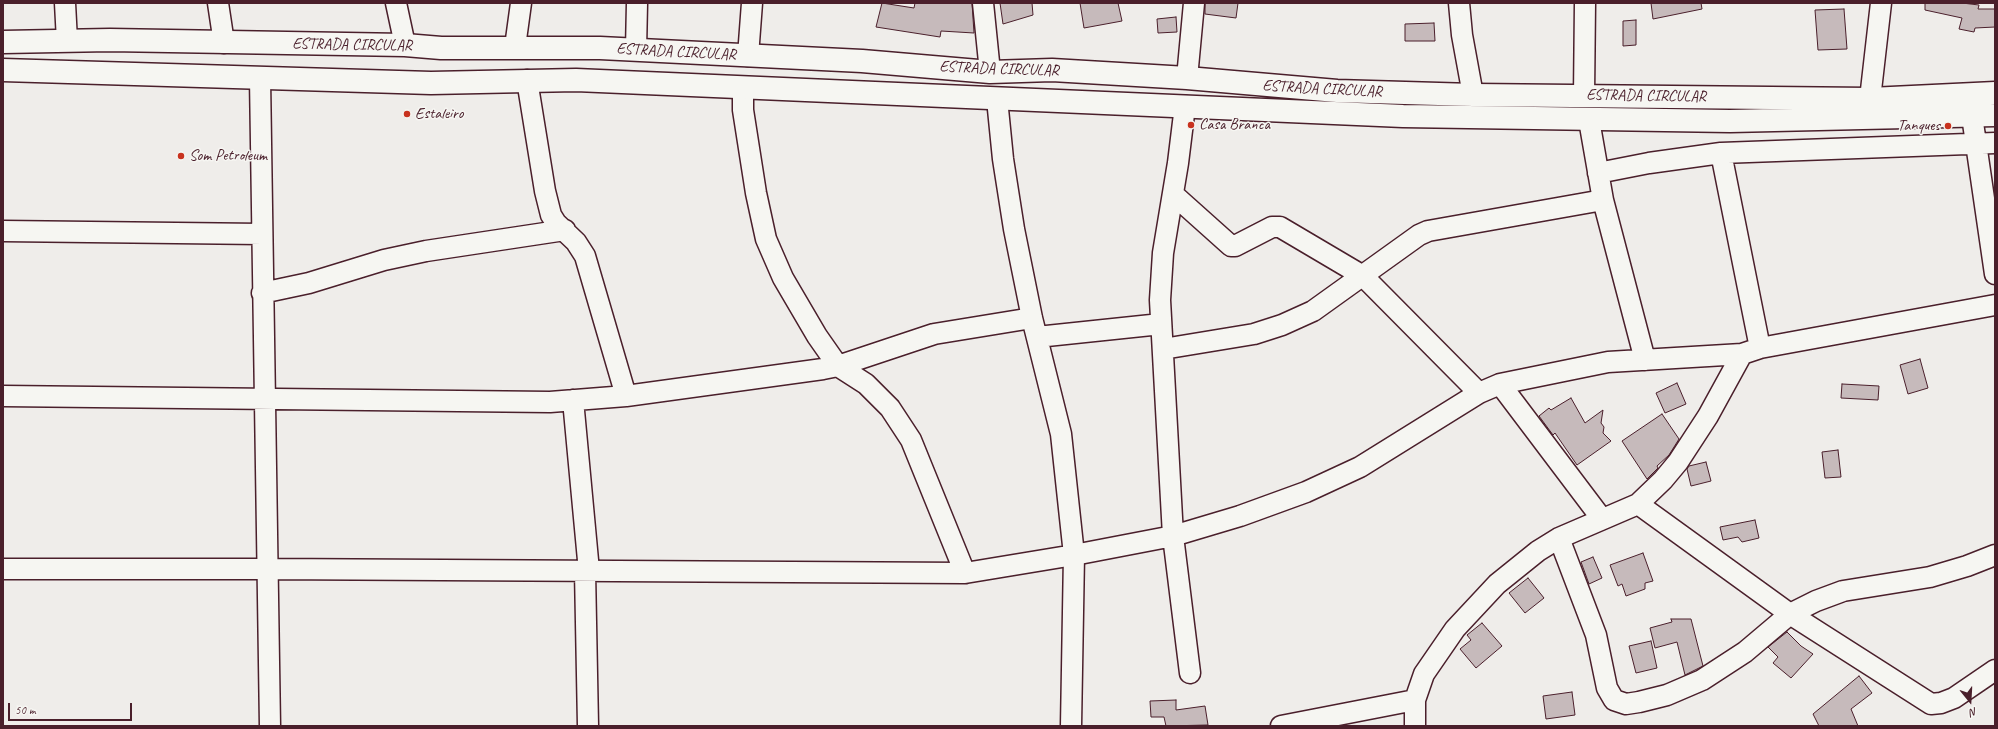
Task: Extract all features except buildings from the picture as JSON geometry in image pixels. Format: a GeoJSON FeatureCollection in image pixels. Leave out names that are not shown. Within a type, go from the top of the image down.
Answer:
{"type":"FeatureCollection","features":[{"type":"Feature","properties":{"kind":"main road","name":"ESTRADA CIRCULAR"},"geometry":{"type":"LineString","coordinates":[[3,42],[67,41],[405,45],[442,48],[515,47],[636,50],[862,61],[990,72],[1052,70],[1187,78],[1336,91],[1472,95],[1870,98],[1995,93]]}},
{"type":"Feature","properties":{"kind":"main road"},"geometry":{"type":"LineString","coordinates":[[3,70],[431,83],[576,80],[1402,116],[1730,122],[1995,115]]}},
{"type":"Feature","properties":{"kind":"street"},"geometry":{"type":"LineString","coordinates":[[65,3],[67,41]]}},
{"type":"Feature","properties":{"kind":"street"},"geometry":{"type":"LineString","coordinates":[[218,3],[224,43]]}},
{"type":"Feature","properties":{"kind":"street"},"geometry":{"type":"LineString","coordinates":[[396,3],[405,45]]}},
{"type":"Feature","properties":{"kind":"street"},"geometry":{"type":"LineString","coordinates":[[515,47],[521,3]]}},
{"type":"Feature","properties":{"kind":"street"},"geometry":{"type":"LineString","coordinates":[[636,50],[637,3]]}},
{"type":"Feature","properties":{"kind":"street"},"geometry":{"type":"LineString","coordinates":[[748,56],[752,3]]}},
{"type":"Feature","properties":{"kind":"street"},"geometry":{"type":"LineString","coordinates":[[983,3],[990,72]]}},
{"type":"Feature","properties":{"kind":"street"},"geometry":{"type":"LineString","coordinates":[[1187,78],[1194,3]]}},
{"type":"Feature","properties":{"kind":"street"},"geometry":{"type":"LineString","coordinates":[[1459,3],[1462,35],[1472,95]]}},
{"type":"Feature","properties":{"kind":"street"},"geometry":{"type":"LineString","coordinates":[[1584,96],[1586,3]]}},
{"type":"Feature","properties":{"kind":"street"},"geometry":{"type":"LineString","coordinates":[[1870,98],[1881,3]]}},
{"type":"Feature","properties":{"kind":"street"},"geometry":{"type":"LineString","coordinates":[[260,78],[262,293],[270,726]]}},
{"type":"Feature","properties":{"kind":"street"},"geometry":{"type":"LineString","coordinates":[[527,80],[551,215],[556,223],[576,242],[585,256],[626,396]]}},
{"type":"Feature","properties":{"kind":"street"},"geometry":{"type":"LineString","coordinates":[[743,88],[743,110],[748,150],[766,239],[783,278],[817,336],[838,366],[866,384],[890,408],[911,440],[965,573]]}},
{"type":"Feature","properties":{"kind":"street"},"geometry":{"type":"LineString","coordinates":[[997,99],[1003,159],[1014,229],[1032,318],[1061,434],[1074,555],[1071,726]]}},
{"type":"Feature","properties":{"kind":"street"},"geometry":{"type":"LineString","coordinates":[[1185,106],[1174,195],[1163,253],[1160,300],[1173,536],[1190,672]]}},
{"type":"Feature","properties":{"kind":"street"},"geometry":{"type":"LineString","coordinates":[[1972,116],[1974,143],[1995,274]]}},
{"type":"Feature","properties":{"kind":"street"},"geometry":{"type":"LineString","coordinates":[[1589,120],[1603,200],[1645,360]]}},
{"type":"Feature","properties":{"kind":"street"},"geometry":{"type":"LineString","coordinates":[[1598,173],[1649,163],[1721,153],[1995,143]]}},
{"type":"Feature","properties":{"kind":"street"},"geometry":{"type":"LineString","coordinates":[[1415,726],[1415,700],[1424,674],[1455,629],[1496,584],[1538,551],[1560,538],[1638,504],[1663,480],[1678,462],[1751,351],[1721,153]]}},
{"type":"Feature","properties":{"kind":"street"},"geometry":{"type":"LineString","coordinates":[[1174,195],[1231,246],[1235,246],[1272,227],[1280,227],[1363,276],[1479,393]]}},
{"type":"Feature","properties":{"kind":"street"},"geometry":{"type":"LineString","coordinates":[[1163,350],[1254,334],[1282,325],[1313,311],[1419,235],[1428,231],[1603,200]]}},
{"type":"Feature","properties":{"kind":"street"},"geometry":{"type":"LineString","coordinates":[[262,293],[309,283],[384,260],[426,251],[565,230]]}},
{"type":"Feature","properties":{"kind":"street"},"geometry":{"type":"LineString","coordinates":[[3,231],[262,234]]}},
{"type":"Feature","properties":{"kind":"street"},"geometry":{"type":"LineString","coordinates":[[3,569],[965,573],[1074,555],[1173,536],[1240,516],[1306,492],[1360,467],[1479,393],[1500,384],[1608,362],[1751,351],[1995,306]]}},
{"type":"Feature","properties":{"kind":"street"},"geometry":{"type":"LineString","coordinates":[[3,396],[550,402],[626,396],[838,366],[934,334],[1032,318]]}},
{"type":"Feature","properties":{"kind":"street"},"geometry":{"type":"LineString","coordinates":[[1037,337],[1161,324]]}},
{"type":"Feature","properties":{"kind":"street"},"geometry":{"type":"LineString","coordinates":[[1500,384],[1602,519]]}},
{"type":"Feature","properties":{"kind":"street"},"geometry":{"type":"LineString","coordinates":[[573,400],[587,571],[588,726]]}},
{"type":"Feature","properties":{"kind":"street"},"geometry":{"type":"LineString","coordinates":[[1638,504],[1790,614],[1931,704],[1941,704],[1954,698],[1995,670]]}},
{"type":"Feature","properties":{"kind":"street"},"geometry":{"type":"LineString","coordinates":[[1560,538],[1596,635],[1607,688],[1614,700],[1626,704],[1667,695],[1702,680],[1745,652],[1790,614],[1843,591],[1930,577],[1967,566],[1995,555]]}},
{"type":"Feature","properties":{"kind":"street"},"geometry":{"type":"LineString","coordinates":[[1282,726],[1415,700]]}},
{"type":"Feature","properties":{"kind":"place","name":"Estaleiro"},"geometry":{"type":"Point","coordinates":[407,114]}},
{"type":"Feature","properties":{"kind":"place","name":"Casa Branca"},"geometry":{"type":"Point","coordinates":[1191,125]}},
{"type":"Feature","properties":{"kind":"place","name":"Tanques"},"geometry":{"type":"Point","coordinates":[1948,126]}},
{"type":"Feature","properties":{"kind":"place","name":"Som Petroleum"},"geometry":{"type":"Point","coordinates":[181,156]}}]}
